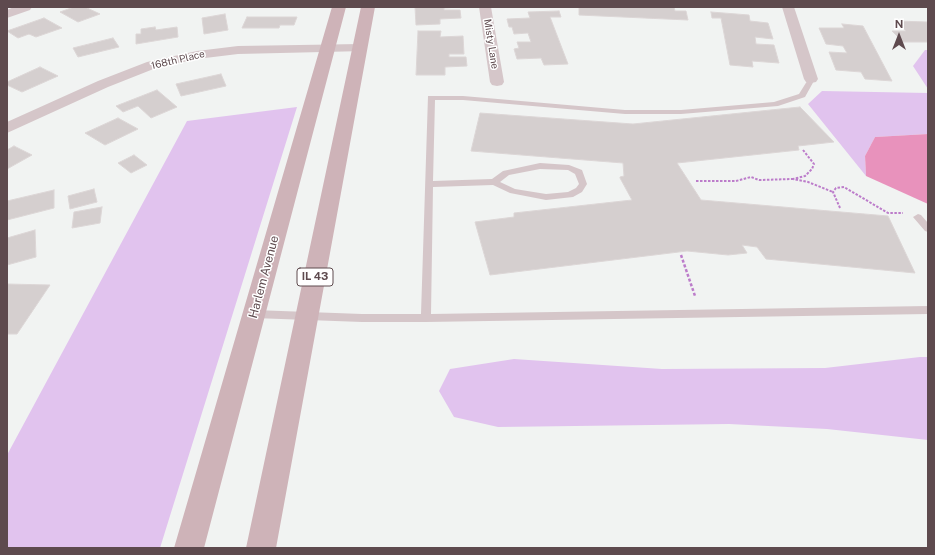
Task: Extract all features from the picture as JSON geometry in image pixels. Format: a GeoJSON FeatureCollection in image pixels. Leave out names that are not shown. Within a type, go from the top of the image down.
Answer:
{"type":"FeatureCollection","features":[{"type":"Feature","properties":{"kind":"main road","name":"Harlem Avenue"},"geometry":{"type":"LineString","coordinates":[[189,548],[339,7]]}},
{"type":"Feature","properties":{"kind":"main road","name":"IL 43"},"geometry":{"type":"LineString","coordinates":[[261,548],[368,7]]}},
{"type":"Feature","properties":{"kind":"street"},"geometry":{"type":"LineString","coordinates":[[7,14],[26,7]]}},
{"type":"Feature","properties":{"kind":"street","name":"Misty Lane"},"geometry":{"type":"LineString","coordinates":[[485,7],[497,82]]}},
{"type":"Feature","properties":{"kind":"street"},"geometry":{"type":"LineString","coordinates":[[788,7],[811,79]]}},
{"type":"Feature","properties":{"kind":"street","name":"168th Place"},"geometry":{"type":"LineString","coordinates":[[7,128],[103,84],[152,65],[197,55],[238,50],[360,48]]}},
{"type":"Feature","properties":{"kind":"lane"},"geometry":{"type":"LineString","coordinates":[[426,318],[431,98],[463,98],[625,112],[681,112],[775,104],[802,95],[811,79]]}},
{"type":"Feature","properties":{"kind":"lane"},"geometry":{"type":"LineString","coordinates":[[429,184],[494,182],[513,191],[546,197],[570,195],[579,190],[583,184],[579,172],[558,166],[540,166],[520,169],[506,173],[494,182]]}},
{"type":"Feature","properties":{"kind":"lane"},"geometry":{"type":"LineString","coordinates":[[918,217],[928,229]]}},
{"type":"Feature","properties":{"kind":"lane"},"geometry":{"type":"LineString","coordinates":[[254,314],[426,318],[928,310]]}},
{"type":"Feature","properties":{"kind":"path"},"geometry":{"type":"LineString","coordinates":[[696,181],[736,181],[751,177],[759,180],[793,179],[805,176],[812,169],[814,164],[803,150]]}},
{"type":"Feature","properties":{"kind":"path"},"geometry":{"type":"LineString","coordinates":[[793,179],[808,182],[833,192],[840,208]]}},
{"type":"Feature","properties":{"kind":"path"},"geometry":{"type":"LineString","coordinates":[[833,192],[836,188],[844,187],[888,213],[901,212]]}},
{"type":"Feature","properties":{"kind":"path"},"geometry":{"type":"LineString","coordinates":[[681,255],[696,300]]}},
{"type":"Feature","properties":{"kind":"shaded area"},"geometry":{"type":"Polygon","coordinates":[[[925,50],[928,50],[928,89],[913,66],[925,50]]]}},
{"type":"Feature","properties":{"kind":"shaded area"},"geometry":{"type":"Polygon","coordinates":[[[822,91],[928,93],[928,134],[875,137],[865,156],[866,176],[808,104],[822,91]]]}},
{"type":"Feature","properties":{"kind":"shaded area"},"geometry":{"type":"Polygon","coordinates":[[[297,107],[160,548],[7,548],[7,455],[187,121],[297,107]]]}},
{"type":"Feature","properties":{"kind":"shaded area"},"geometry":{"type":"Polygon","coordinates":[[[928,134],[928,204],[866,176],[865,156],[875,137],[928,134]]]}},
{"type":"Feature","properties":{"kind":"shaded area"},"geometry":{"type":"Polygon","coordinates":[[[928,357],[928,440],[827,429],[729,424],[498,427],[454,417],[439,391],[450,369],[514,359],[662,369],[825,368],[928,357]]]}},
{"type":"Feature","properties":{"kind":"building"},"geometry":{"type":"Polygon","coordinates":[[[74,7],[85,7],[100,14],[78,22],[60,12],[74,7]]]}},
{"type":"Feature","properties":{"kind":"building"},"geometry":{"type":"Polygon","coordinates":[[[415,7],[459,7],[444,8],[444,10],[460,10],[461,18],[440,19],[440,24],[416,25],[415,7]]]}},
{"type":"Feature","properties":{"kind":"building"},"geometry":{"type":"Polygon","coordinates":[[[579,7],[674,7],[675,11],[686,11],[688,20],[579,15],[579,7]]]}},
{"type":"Feature","properties":{"kind":"building"},"geometry":{"type":"Polygon","coordinates":[[[559,11],[561,17],[550,17],[568,64],[544,65],[541,58],[517,59],[514,49],[519,48],[517,42],[531,42],[528,33],[514,34],[512,27],[509,27],[507,19],[530,18],[528,12],[559,11]]]}},
{"type":"Feature","properties":{"kind":"building"},"geometry":{"type":"Polygon","coordinates":[[[711,12],[749,15],[750,21],[768,23],[773,39],[755,37],[756,44],[774,45],[779,63],[752,61],[753,67],[730,65],[721,18],[712,18],[711,12]]]}},
{"type":"Feature","properties":{"kind":"building"},"geometry":{"type":"Polygon","coordinates":[[[225,14],[228,30],[204,34],[202,18],[225,14]]]}},
{"type":"Feature","properties":{"kind":"building"},"geometry":{"type":"Polygon","coordinates":[[[247,17],[297,17],[294,25],[280,25],[279,28],[242,28],[247,17]]]}},
{"type":"Feature","properties":{"kind":"building"},"geometry":{"type":"Polygon","coordinates":[[[44,18],[62,28],[36,37],[29,34],[18,38],[7,31],[44,18]]]}},
{"type":"Feature","properties":{"kind":"building"},"geometry":{"type":"Polygon","coordinates":[[[895,21],[928,22],[928,42],[903,42],[892,31],[906,31],[895,21]]]}},
{"type":"Feature","properties":{"kind":"building"},"geometry":{"type":"Polygon","coordinates":[[[842,24],[863,26],[892,81],[865,79],[861,72],[836,70],[829,52],[847,53],[843,46],[826,44],[819,28],[844,28],[842,24]]]}},
{"type":"Feature","properties":{"kind":"building"},"geometry":{"type":"Polygon","coordinates":[[[155,27],[156,30],[177,27],[178,37],[136,44],[136,34],[141,34],[141,29],[155,27]]]}},
{"type":"Feature","properties":{"kind":"building"},"geometry":{"type":"Polygon","coordinates":[[[418,31],[441,31],[440,37],[463,36],[464,54],[449,54],[449,57],[466,57],[467,66],[445,67],[445,75],[416,75],[418,31]]]}},
{"type":"Feature","properties":{"kind":"building"},"geometry":{"type":"Polygon","coordinates":[[[113,38],[119,47],[78,57],[73,48],[113,38]]]}},
{"type":"Feature","properties":{"kind":"building"},"geometry":{"type":"Polygon","coordinates":[[[40,67],[58,76],[22,92],[7,85],[7,82],[40,67]]]}},
{"type":"Feature","properties":{"kind":"building"},"geometry":{"type":"Polygon","coordinates":[[[221,74],[226,86],[181,96],[176,84],[221,74]]]}},
{"type":"Feature","properties":{"kind":"building"},"geometry":{"type":"Polygon","coordinates":[[[157,90],[177,107],[151,118],[138,106],[123,112],[116,106],[157,90]]]}},
{"type":"Feature","properties":{"kind":"building"},"geometry":{"type":"Polygon","coordinates":[[[800,107],[834,142],[798,146],[799,150],[677,163],[701,200],[888,216],[915,273],[766,259],[757,247],[742,245],[747,253],[728,255],[687,251],[490,275],[475,222],[514,217],[514,213],[632,200],[620,178],[624,176],[623,163],[471,151],[480,113],[633,124],[800,107]]]}},
{"type":"Feature","properties":{"kind":"building"},"geometry":{"type":"Polygon","coordinates":[[[118,118],[138,129],[105,145],[85,133],[118,118]]]}},
{"type":"Feature","properties":{"kind":"building"},"geometry":{"type":"Polygon","coordinates":[[[14,146],[32,155],[7,169],[7,150],[14,146]]]}},
{"type":"Feature","properties":{"kind":"building"},"geometry":{"type":"Polygon","coordinates":[[[134,155],[147,165],[131,173],[118,163],[134,155]]]}},
{"type":"Feature","properties":{"kind":"building"},"geometry":{"type":"Polygon","coordinates":[[[94,189],[97,202],[70,209],[68,196],[94,189]]]}},
{"type":"Feature","properties":{"kind":"building"},"geometry":{"type":"Polygon","coordinates":[[[54,190],[54,208],[7,220],[7,201],[54,190]]]}},
{"type":"Feature","properties":{"kind":"building"},"geometry":{"type":"Polygon","coordinates":[[[102,207],[100,223],[72,228],[74,212],[102,207]]]}},
{"type":"Feature","properties":{"kind":"building"},"geometry":{"type":"Polygon","coordinates":[[[35,230],[36,257],[7,265],[7,238],[35,230]]]}},
{"type":"Feature","properties":{"kind":"building"},"geometry":{"type":"Polygon","coordinates":[[[7,284],[50,285],[17,334],[7,334],[7,284]]]}}]}
